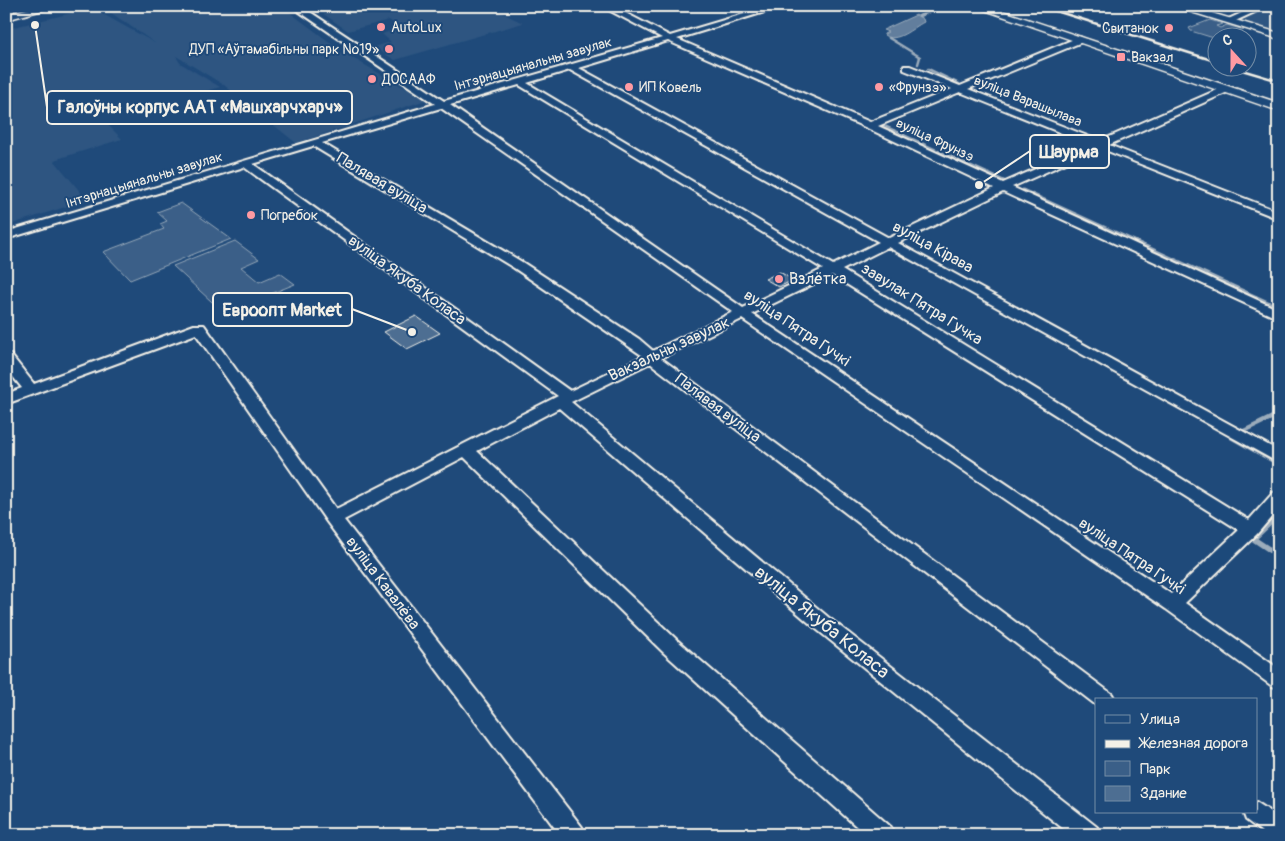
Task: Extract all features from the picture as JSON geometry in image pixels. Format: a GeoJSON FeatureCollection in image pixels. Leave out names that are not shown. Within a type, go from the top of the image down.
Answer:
{"type":"FeatureCollection","features":[{"type":"Feature","properties":{"kind":"main road"},"geometry":{"type":"LineString","coordinates":[[6,17],[52,6]]}},
{"type":"Feature","properties":{"kind":"main road"},"geometry":{"type":"LineString","coordinates":[[978,6],[1279,107]]}},
{"type":"Feature","properties":{"kind":"main road"},"geometry":{"type":"LineString","coordinates":[[1176,6],[1279,36]]}},
{"type":"Feature","properties":{"kind":"street","name":"вуліца Пятра Гучкі"},"geometry":{"type":"LineString","coordinates":[[295,6],[442,104],[744,314],[1172,604],[1279,680]]}},
{"type":"Feature","properties":{"kind":"street","name":"вуліца Фрунзэ"},"geometry":{"type":"LineString","coordinates":[[605,6],[670,39],[870,126],[1279,315]]}},
{"type":"Feature","properties":{"kind":"street","name":"Інтэрнацыянальны завулак"},"geometry":{"type":"LineString","coordinates":[[6,236],[314,142],[670,39],[777,6]]}},
{"type":"Feature","properties":{"kind":"street"},"geometry":{"type":"LineString","coordinates":[[1228,21],[1264,6]]}},
{"type":"Feature","properties":{"kind":"street"},"geometry":{"type":"LineString","coordinates":[[870,126],[1079,40]]}},
{"type":"Feature","properties":{"kind":"street","name":"вуліца Кірава"},"geometry":{"type":"LineString","coordinates":[[571,67],[891,242],[1279,458]]}},
{"type":"Feature","properties":{"kind":"street","name":"вуліца Варашылава"},"geometry":{"type":"LineString","coordinates":[[907,68],[1279,216]]}},
{"type":"Feature","properties":{"kind":"street","name":"завулак Пятра Гучка"},"geometry":{"type":"LineString","coordinates":[[520,82],[833,270],[1251,529]]}},
{"type":"Feature","properties":{"kind":"street","name":"Вакзальны завулак"},"geometry":{"type":"LineString","coordinates":[[333,518],[651,357],[744,314],[1004,187],[1227,89]]}},
{"type":"Feature","properties":{"kind":"street","name":"Палявая вуліца"},"geometry":{"type":"LineString","coordinates":[[314,142],[518,265],[634,342],[651,357],[1101,698]]}},
{"type":"Feature","properties":{"kind":"street","name":"вуліца Якуба Коласа"},"geometry":{"type":"LineString","coordinates":[[245,163],[565,400],[694,518],[963,737],[1089,835]]}},
{"type":"Feature","properties":{"kind":"street","name":"вуліца Кавалёва"},"geometry":{"type":"LineString","coordinates":[[30,390],[199,328],[333,518],[574,835]]}},
{"type":"Feature","properties":{"kind":"street"},"geometry":{"type":"LineString","coordinates":[[6,358],[30,390],[6,399]]}},
{"type":"Feature","properties":{"kind":"street"},"geometry":{"type":"LineString","coordinates":[[466,450],[670,646],[883,835]]}},
{"type":"Feature","properties":{"kind":"street"},"geometry":{"type":"LineString","coordinates":[[1172,604],[1251,529],[1279,498]]}},
{"type":"Feature","properties":{"kind":"street"},"geometry":{"type":"LineString","coordinates":[[1257,814],[1279,831]]}},
{"type":"Feature","properties":{"kind":"shaded area"},"geometry":{"type":"Polygon","coordinates":[[[101,6],[281,6],[339,49],[319,55],[323,58],[344,53],[426,100],[296,143],[224,85],[176,56],[180,63],[220,87],[103,120],[122,139],[54,160],[87,200],[6,226],[6,29],[92,8],[155,43],[101,6]]]}},
{"type":"Feature","properties":{"kind":"shaded area"},"geometry":{"type":"Polygon","coordinates":[[[323,6],[501,6],[496,10],[523,23],[395,60],[373,47],[391,42],[382,34],[400,28],[389,20],[348,31],[315,8],[323,6]]]}},
{"type":"Feature","properties":{"kind":"shaded area"},"geometry":{"type":"Polygon","coordinates":[[[1258,6],[1279,6],[1279,32],[1229,18],[1258,6]]]}},
{"type":"Feature","properties":{"kind":"shaded area"},"geometry":{"type":"Polygon","coordinates":[[[916,15],[923,19],[924,22],[894,38],[884,35],[888,32],[883,30],[916,15]]]}},
{"type":"Feature","properties":{"kind":"green space"},"geometry":{"type":"Polygon","coordinates":[[[1210,20],[1223,24],[1216,26],[1220,28],[1208,28],[1208,36],[1191,31],[1189,28],[1210,20]]]}},
{"type":"Feature","properties":{"kind":"green space"},"geometry":{"type":"Polygon","coordinates":[[[1227,25],[1237,28],[1220,28],[1227,25]]]}},
{"type":"Feature","properties":{"kind":"green space"},"geometry":{"type":"Polygon","coordinates":[[[181,203],[231,239],[130,280],[103,252],[164,229],[160,224],[167,221],[157,212],[181,203]]]}},
{"type":"Feature","properties":{"kind":"green space"},"geometry":{"type":"Polygon","coordinates":[[[235,241],[259,259],[241,267],[259,282],[280,273],[295,284],[224,313],[173,266],[235,241]]]}},
{"type":"Feature","properties":{"kind":"building","name":"Взлётка"},"geometry":{"type":"Polygon","coordinates":[[[780,272],[793,280],[779,287],[765,279],[780,272]]]}},
{"type":"Feature","properties":{"kind":"building"},"geometry":{"type":"Polygon","coordinates":[[[416,316],[440,333],[407,349],[384,332],[416,316]]]}},
{"type":"Feature","properties":{"kind":"waterway"},"geometry":{"type":"LineString","coordinates":[[919,16],[943,6]]}},
{"type":"Feature","properties":{"kind":"waterway"},"geometry":{"type":"LineString","coordinates":[[889,38],[920,57],[918,64]]}},
{"type":"Feature","properties":{"kind":"waterway"},"geometry":{"type":"LineString","coordinates":[[928,69],[959,84]]}},
{"type":"Feature","properties":{"kind":"waterway"},"geometry":{"type":"LineString","coordinates":[[884,126],[904,135]]}},
{"type":"Feature","properties":{"kind":"waterway"},"geometry":{"type":"LineString","coordinates":[[901,134],[1004,181]]}},
{"type":"Feature","properties":{"kind":"waterway"},"geometry":{"type":"LineString","coordinates":[[1023,190],[1279,307]]}},
{"type":"Feature","properties":{"kind":"waterway"},"geometry":{"type":"LineString","coordinates":[[1244,431],[1279,414]]}},
{"type":"Feature","properties":{"kind":"waterway"},"geometry":{"type":"LineString","coordinates":[[1231,437],[1279,464]]}},
{"type":"Feature","properties":{"kind":"waterway"},"geometry":{"type":"LineString","coordinates":[[1257,541],[1254,539],[1279,515]]}},
{"type":"Feature","properties":{"kind":"waterway"},"geometry":{"type":"LineString","coordinates":[[1255,540],[1279,556]]}},
{"type":"Feature","properties":{"kind":"railway"},"geometry":{"type":"LineString","coordinates":[[1040,6],[1208,59]]}},
{"type":"Feature","properties":{"kind":"railway"},"geometry":{"type":"LineString","coordinates":[[1258,75],[1279,81]]}},
{"type":"Feature","properties":{"kind":"place","name":"Галоўны корпус ААТ «Машхарчхарч»"},"geometry":{"type":"Point","coordinates":[35,25]}},
{"type":"Feature","properties":{"kind":"place","name":"AutoLux"},"geometry":{"type":"Point","coordinates":[381,27]}},
{"type":"Feature","properties":{"kind":"place","name":"Свитанок"},"geometry":{"type":"Point","coordinates":[1169,28]}},
{"type":"Feature","properties":{"kind":"place","name":"ДУП «Аўтамабільны парк №19»"},"geometry":{"type":"Point","coordinates":[389,49]}},
{"type":"Feature","properties":{"kind":"place","name":"Вакзал"},"geometry":{"type":"Point","coordinates":[1121,57]}},
{"type":"Feature","properties":{"kind":"place","name":"ДОСААФ"},"geometry":{"type":"Point","coordinates":[372,79]}},
{"type":"Feature","properties":{"kind":"place","name":"ИП Ковель"},"geometry":{"type":"Point","coordinates":[629,87]}},
{"type":"Feature","properties":{"kind":"place","name":"«Фрунзэ»"},"geometry":{"type":"Point","coordinates":[879,87]}},
{"type":"Feature","properties":{"kind":"place","name":"Шаурма"},"geometry":{"type":"Point","coordinates":[979,185]}},
{"type":"Feature","properties":{"kind":"place","name":"Погребок"},"geometry":{"type":"Point","coordinates":[251,215]}},
{"type":"Feature","properties":{"kind":"place","name":"Взлётка"},"geometry":{"type":"Point","coordinates":[779,279]}},
{"type":"Feature","properties":{"kind":"place","name":"Евроопт Market"},"geometry":{"type":"Point","coordinates":[412,332]}}]}
